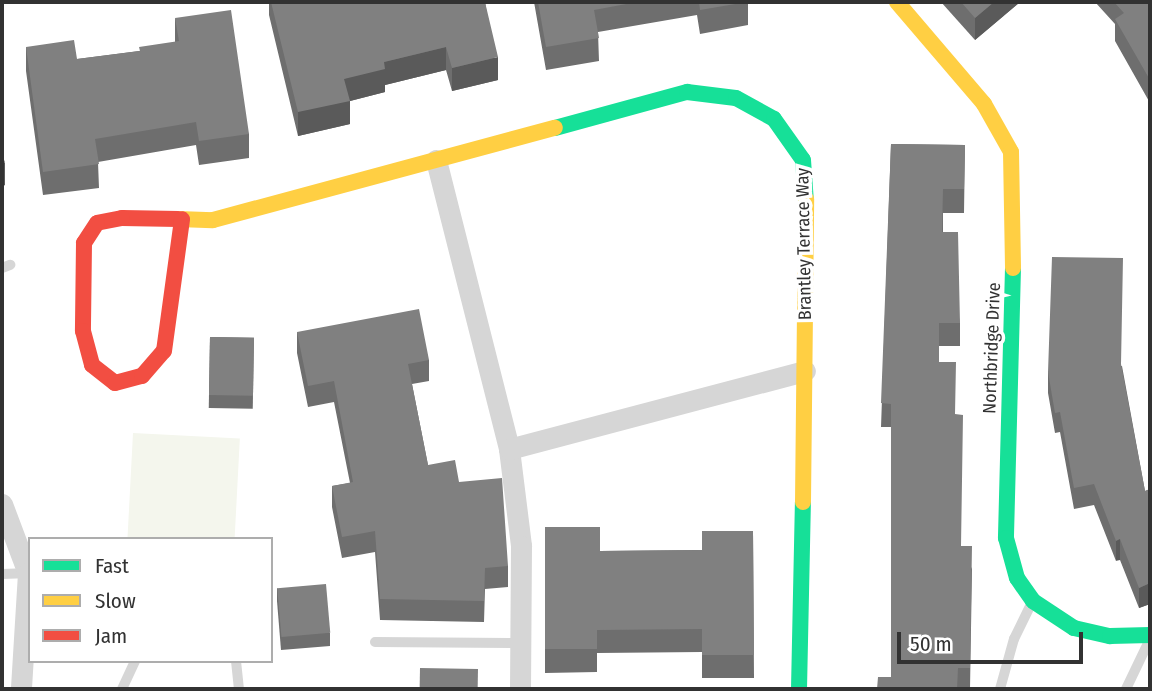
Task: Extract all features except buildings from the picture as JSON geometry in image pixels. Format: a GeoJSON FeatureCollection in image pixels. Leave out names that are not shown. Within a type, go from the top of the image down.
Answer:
{"type":"FeatureCollection","features":[{"type":"Feature","properties":{"kind":"street","name":"Northbridge Drive"},"geometry":{"type":"LineString","coordinates":[[898,2],[984,104],[1010,152],[1016,200],[1006,538],[1017,578],[1033,601],[1074,628],[1110,636],[1150,637]]}},
{"type":"Feature","properties":{"kind":"street","name":"Brantley Terrace Way"},"geometry":{"type":"LineString","coordinates":[[182,219],[164,351],[142,376],[115,383],[92,365],[83,331],[84,243],[97,223],[122,218],[182,219],[213,220],[687,92],[736,98],[774,119],[803,160],[808,216],[800,689]]}},
{"type":"Feature","properties":{"kind":"street"},"geometry":{"type":"LineString","coordinates":[[436,160],[509,449],[521,546],[520,689]]}},
{"type":"Feature","properties":{"kind":"street"},"geometry":{"type":"LineString","coordinates":[[509,449],[805,371]]}},
{"type":"Feature","properties":{"kind":"street"},"geometry":{"type":"LineString","coordinates":[[2,504],[28,570]]}},
{"type":"Feature","properties":{"kind":"street"},"geometry":{"type":"LineString","coordinates":[[21,689],[28,629]]}},
{"type":"Feature","properties":{"kind":"lane"},"geometry":{"type":"LineString","coordinates":[[2,573],[28,573]]}},
{"type":"Feature","properties":{"kind":"lane"},"geometry":{"type":"LineString","coordinates":[[1000,689],[1014,639],[1033,601]]}},
{"type":"Feature","properties":{"kind":"lane"},"geometry":{"type":"LineString","coordinates":[[1126,689],[1150,637]]}},
{"type":"Feature","properties":{"kind":"lane"},"geometry":{"type":"LineString","coordinates":[[375,642],[521,643]]}},
{"type":"Feature","properties":{"kind":"lane"},"geometry":{"type":"LineString","coordinates":[[122,689],[134,663]]}},
{"type":"Feature","properties":{"kind":"lane"},"geometry":{"type":"LineString","coordinates":[[236,663],[240,689]]}},
{"type":"Feature","properties":{"kind":"shaded area"},"geometry":{"type":"Polygon","coordinates":[[[133,433],[240,439],[235,537],[128,537],[133,433]]]}},
{"type":"Feature","properties":{"kind":"traffic: fast"},"geometry":{"type":"LineString","coordinates":[[555,128],[687,92],[736,98],[774,119],[803,160],[806,199]]}},
{"type":"Feature","properties":{"kind":"traffic: fast"},"geometry":{"type":"LineString","coordinates":[[1013,268],[1006,538],[1017,578],[1033,601],[1074,628],[1110,636],[1150,635]]}},
{"type":"Feature","properties":{"kind":"traffic: fast"},"geometry":{"type":"LineString","coordinates":[[799,689],[803,502]]}},
{"type":"Feature","properties":{"kind":"traffic: slow"},"geometry":{"type":"LineString","coordinates":[[897,2],[984,104],[1011,152],[1013,268]]}},
{"type":"Feature","properties":{"kind":"traffic: slow"},"geometry":{"type":"LineString","coordinates":[[178,219],[213,220],[555,128]]}},
{"type":"Feature","properties":{"kind":"traffic: slow"},"geometry":{"type":"LineString","coordinates":[[803,502],[806,199]]}},
{"type":"Feature","properties":{"kind":"traffic: jam"},"geometry":{"type":"LineString","coordinates":[[178,219],[122,218],[97,223],[84,243],[83,331],[92,365],[115,383],[142,376],[164,351],[182,219]]}}]}
